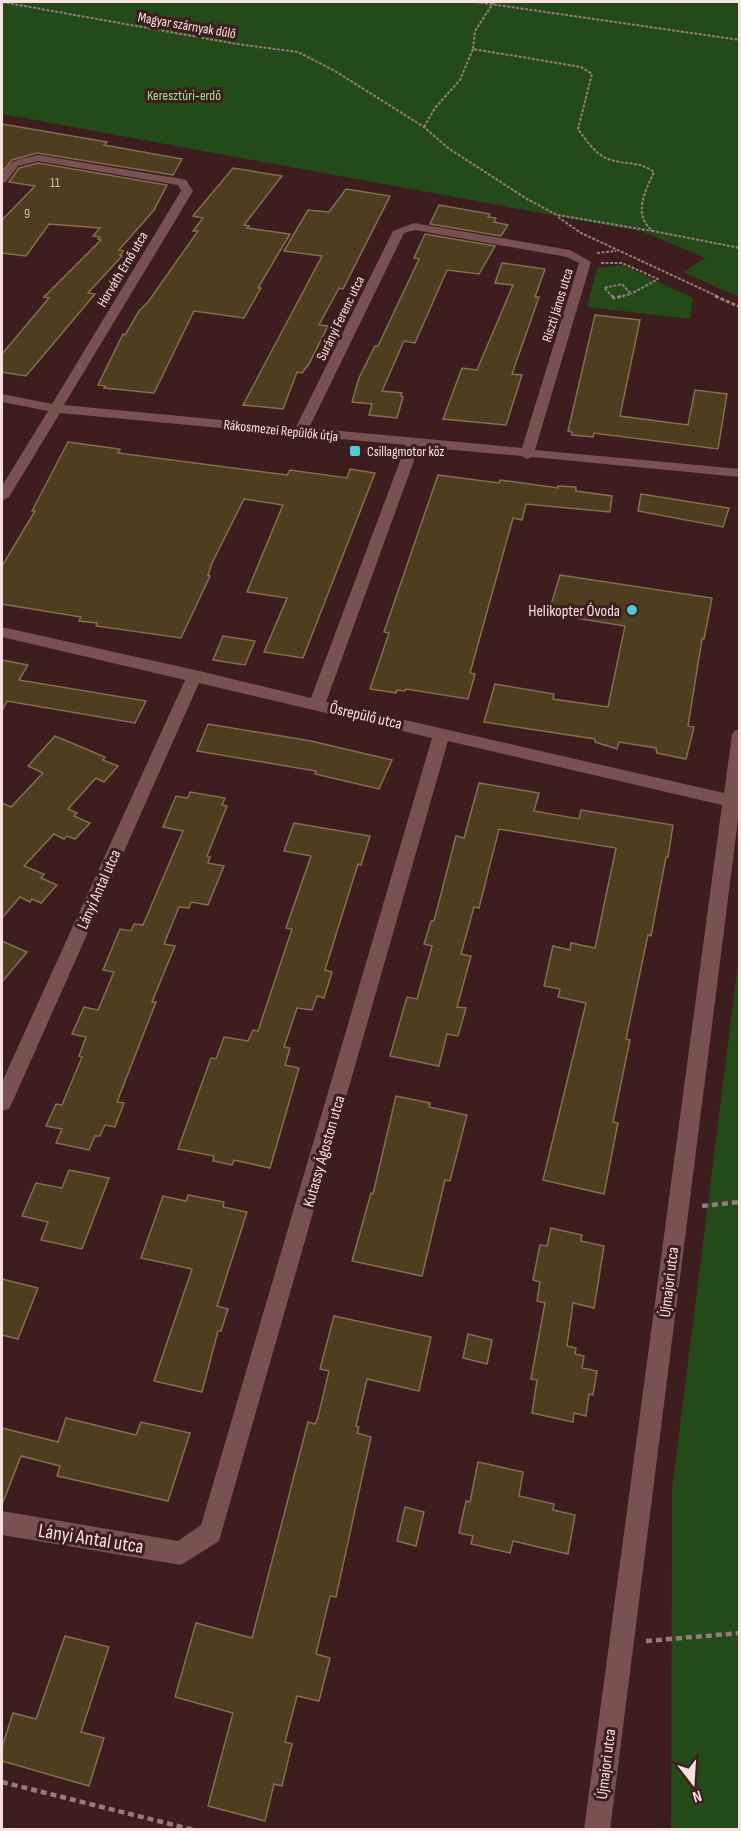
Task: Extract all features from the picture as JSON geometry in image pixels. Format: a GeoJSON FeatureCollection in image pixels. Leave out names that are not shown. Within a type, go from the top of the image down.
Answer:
{"type":"FeatureCollection","features":[{"type":"Feature","properties":{"kind":"street","name":"Horváth Ernő utca"},"geometry":{"type":"LineString","coordinates":[[2,180],[14,164],[38,158],[182,182],[187,191],[2,497]]}},
{"type":"Feature","properties":{"kind":"street","name":"Riszti János utca"},"geometry":{"type":"LineString","coordinates":[[414,226],[570,254],[585,262],[527,455]]}},
{"type":"Feature","properties":{"kind":"street","name":"Surányi Ferenc utca"},"geometry":{"type":"LineString","coordinates":[[300,432],[399,231],[414,226]]}},
{"type":"Feature","properties":{"kind":"street","name":"Rákosmezei Repülők útja"},"geometry":{"type":"LineString","coordinates":[[2,398],[54,408],[527,455],[740,473]]}},
{"type":"Feature","properties":{"kind":"street"},"geometry":{"type":"LineString","coordinates":[[317,704],[414,443]]}},
{"type":"Feature","properties":{"kind":"street","name":"Ősrepülő utca"},"geometry":{"type":"LineString","coordinates":[[2,632],[730,801]]}},
{"type":"Feature","properties":{"kind":"street","name":"Lányi Antal utca"},"geometry":{"type":"LineString","coordinates":[[2,1103],[195,675]]}},
{"type":"Feature","properties":{"kind":"street","name":"Kutassy Ágoston utca"},"geometry":{"type":"LineString","coordinates":[[180,1553],[211,1533],[264,1356],[442,733]]}},
{"type":"Feature","properties":{"kind":"street","name":"Újmajori utca"},"geometry":{"type":"LineString","coordinates":[[597,1830],[740,735]]}},
{"type":"Feature","properties":{"kind":"street","name":"Lányi Antal utca"},"geometry":{"type":"LineString","coordinates":[[2,1523],[180,1553]]}},
{"type":"Feature","properties":{"kind":"path","name":"Magyar szárnyak dűlő"},"geometry":{"type":"LineString","coordinates":[[2,2],[237,44],[298,52],[335,71],[424,127],[448,148],[527,199],[557,215]]}},
{"type":"Feature","properties":{"kind":"path"},"geometry":{"type":"LineString","coordinates":[[476,2],[740,40]]}},
{"type":"Feature","properties":{"kind":"path"},"geometry":{"type":"LineString","coordinates":[[424,127],[435,108],[460,80],[473,49],[471,44],[473,35],[492,3]]}},
{"type":"Feature","properties":{"kind":"path"},"geometry":{"type":"LineString","coordinates":[[473,49],[581,67],[592,74],[578,129],[599,153],[609,159],[638,164],[654,172],[641,214],[643,222],[653,231]]}},
{"type":"Feature","properties":{"kind":"path"},"geometry":{"type":"LineString","coordinates":[[557,215],[740,248]]}},
{"type":"Feature","properties":{"kind":"path"},"geometry":{"type":"LineString","coordinates":[[557,215],[565,225],[740,307]]}},
{"type":"Feature","properties":{"kind":"path"},"geometry":{"type":"LineString","coordinates":[[585,262],[622,263],[657,279],[631,294],[614,298],[604,288],[622,284],[631,294]]}},
{"type":"Feature","properties":{"kind":"path"},"geometry":{"type":"LineString","coordinates":[[677,1209],[740,1202]]}},
{"type":"Feature","properties":{"kind":"path"},"geometry":{"type":"LineString","coordinates":[[621,1643],[740,1633]]}},
{"type":"Feature","properties":{"kind":"path"},"geometry":{"type":"LineString","coordinates":[[2,1782],[194,1830]]}},
{"type":"Feature","properties":{"kind":"green space","name":"Keresztúri-erdő"},"geometry":{"type":"Polygon","coordinates":[[[2,2],[739,2],[739,297],[683,272],[705,258],[644,232],[2,114],[2,2]]]}},
{"type":"Feature","properties":{"kind":"green space"},"geometry":{"type":"Polygon","coordinates":[[[623,265],[693,298],[690,319],[587,307],[597,268],[623,265]]]}},
{"type":"Feature","properties":{"kind":"green space"},"geometry":{"type":"Polygon","coordinates":[[[739,955],[739,1829],[671,1829],[672,1490],[739,955]]]}},
{"type":"Feature","properties":{"kind":"building"},"geometry":{"type":"Polygon","coordinates":[[[2,124],[107,142],[104,145],[182,159],[173,175],[37,153],[12,160],[2,172],[2,124]]]}},
{"type":"Feature","properties":{"kind":"building"},"geometry":{"type":"Polygon","coordinates":[[[38,163],[167,185],[154,210],[119,250],[124,251],[120,255],[122,256],[88,293],[95,294],[26,376],[2,372],[2,354],[49,298],[44,297],[101,240],[98,239],[100,237],[93,236],[100,228],[49,224],[26,256],[2,253],[2,220],[35,186],[9,182],[19,168],[38,163]]]}},
{"type":"Feature","properties":{"kind":"building"},"geometry":{"type":"Polygon","coordinates":[[[233,168],[282,176],[244,225],[249,226],[247,228],[290,234],[258,288],[261,288],[244,318],[194,311],[154,393],[104,388],[105,386],[98,385],[123,334],[125,335],[139,311],[148,302],[198,231],[193,231],[203,218],[193,216],[233,168]]]}},
{"type":"Feature","properties":{"kind":"building"},"geometry":{"type":"Polygon","coordinates":[[[346,189],[390,196],[343,289],[339,288],[319,325],[328,326],[309,364],[302,373],[297,372],[283,409],[243,405],[322,256],[284,251],[308,210],[329,212],[346,189]]]}},
{"type":"Feature","properties":{"kind":"building"},"geometry":{"type":"Polygon","coordinates":[[[439,205],[490,214],[488,217],[496,218],[494,222],[508,225],[501,236],[430,224],[439,205]]]}},
{"type":"Feature","properties":{"kind":"building"},"geometry":{"type":"Polygon","coordinates":[[[425,234],[495,246],[479,274],[447,270],[415,343],[404,341],[382,391],[402,393],[397,418],[369,415],[372,404],[352,402],[359,378],[375,346],[378,346],[419,259],[414,258],[425,234]]]}},
{"type":"Feature","properties":{"kind":"building"},"geometry":{"type":"Polygon","coordinates":[[[502,263],[545,269],[535,297],[539,297],[512,374],[522,375],[506,425],[443,419],[462,368],[477,370],[513,285],[495,283],[502,263]]]}},
{"type":"Feature","properties":{"kind":"building"},"geometry":{"type":"Polygon","coordinates":[[[595,315],[640,320],[620,416],[688,425],[695,390],[727,394],[718,449],[594,433],[593,437],[572,435],[572,432],[568,431],[595,315]]]}},
{"type":"Feature","properties":{"kind":"building"},"geometry":{"type":"Polygon","coordinates":[[[68,442],[120,449],[118,453],[287,475],[290,470],[347,478],[350,469],[375,473],[303,658],[264,652],[287,598],[247,592],[283,505],[244,499],[212,563],[208,575],[210,576],[181,638],[96,626],[97,623],[79,621],[81,617],[2,604],[2,566],[35,511],[32,511],[68,442]]]}},
{"type":"Feature","properties":{"kind":"building"},"geometry":{"type":"Polygon","coordinates":[[[438,475],[499,483],[500,480],[558,488],[558,486],[576,487],[576,491],[612,496],[610,512],[526,504],[522,520],[513,518],[470,673],[475,674],[468,699],[406,689],[405,691],[397,690],[396,693],[370,689],[389,633],[384,632],[438,475]]]}},
{"type":"Feature","properties":{"kind":"building"},"geometry":{"type":"Polygon","coordinates":[[[641,494],[729,508],[723,527],[638,511],[641,494]]]}},
{"type":"Feature","properties":{"kind":"building"},"geometry":{"type":"Polygon","coordinates":[[[560,575],[712,598],[704,639],[702,639],[688,726],[694,727],[686,759],[657,753],[656,748],[619,742],[617,749],[595,742],[595,739],[484,722],[495,684],[554,694],[553,699],[608,707],[625,626],[558,615],[551,605],[560,575]]]}},
{"type":"Feature","properties":{"kind":"building"},"geometry":{"type":"Polygon","coordinates":[[[223,636],[255,641],[245,665],[213,660],[223,636]]]}},
{"type":"Feature","properties":{"kind":"building"},"geometry":{"type":"Polygon","coordinates":[[[2,660],[28,665],[19,680],[146,701],[135,723],[7,701],[2,711],[2,660]]]}},
{"type":"Feature","properties":{"kind":"building"},"geometry":{"type":"Polygon","coordinates":[[[208,724],[311,741],[392,760],[379,789],[315,774],[316,771],[197,751],[208,724]]]}},
{"type":"Feature","properties":{"kind":"building"},"geometry":{"type":"Polygon","coordinates":[[[55,736],[105,757],[103,760],[118,766],[104,782],[96,778],[68,809],[77,813],[74,816],[90,823],[75,839],[67,836],[64,839],[54,834],[24,866],[44,874],[41,878],[57,885],[41,903],[32,899],[30,902],[20,897],[2,918],[2,803],[11,807],[43,773],[28,766],[55,736]]]}},
{"type":"Feature","properties":{"kind":"building"},"geometry":{"type":"Polygon","coordinates":[[[479,783],[539,793],[534,811],[579,819],[581,810],[673,825],[651,936],[648,935],[626,1039],[630,1040],[613,1122],[618,1123],[604,1194],[543,1180],[586,1003],[558,997],[560,989],[544,986],[553,946],[570,950],[571,943],[595,948],[616,848],[499,829],[479,908],[474,907],[461,954],[471,956],[457,1007],[466,1008],[458,1036],[447,1034],[439,1066],[390,1056],[407,997],[417,999],[432,946],[424,944],[431,921],[434,921],[456,836],[464,838],[479,783]]]}},
{"type":"Feature","properties":{"kind":"building"},"geometry":{"type":"Polygon","coordinates":[[[190,792],[225,798],[222,805],[227,806],[207,856],[210,857],[208,863],[224,866],[208,905],[191,902],[189,908],[179,907],[164,944],[175,946],[152,1002],[156,1002],[117,1102],[124,1103],[115,1127],[105,1125],[100,1136],[95,1136],[89,1150],[56,1143],[62,1129],[46,1126],[56,1104],[62,1105],[82,1057],[79,1056],[86,1037],[72,1034],[84,1007],[98,1010],[114,972],[103,970],[120,929],[131,931],[134,924],[143,925],[183,831],[163,827],[176,796],[188,798],[190,792]]]}},
{"type":"Feature","properties":{"kind":"building"},"geometry":{"type":"Polygon","coordinates":[[[294,823],[370,836],[361,865],[358,864],[325,970],[332,972],[324,998],[317,996],[312,1010],[297,1008],[284,1047],[290,1048],[285,1065],[299,1068],[270,1168],[234,1160],[232,1165],[213,1161],[214,1156],[178,1149],[211,1058],[216,1059],[224,1037],[248,1041],[253,1030],[258,1031],[292,929],[286,928],[311,856],[284,851],[294,823]]]}},
{"type":"Feature","properties":{"kind":"building"},"geometry":{"type":"Polygon","coordinates":[[[2,941],[27,952],[2,982],[2,941]]]}},
{"type":"Feature","properties":{"kind":"building"},"geometry":{"type":"Polygon","coordinates":[[[396,1096],[430,1103],[429,1107],[467,1115],[450,1181],[445,1180],[422,1276],[352,1261],[371,1193],[373,1194],[396,1096]]]}},
{"type":"Feature","properties":{"kind":"building"},"geometry":{"type":"Polygon","coordinates":[[[69,1170],[109,1178],[82,1249],[41,1240],[48,1222],[22,1216],[36,1183],[62,1188],[69,1170]]]}},
{"type":"Feature","properties":{"kind":"building"},"geometry":{"type":"Polygon","coordinates":[[[188,1195],[224,1202],[223,1207],[247,1212],[217,1306],[228,1309],[221,1331],[218,1331],[202,1392],[154,1381],[192,1269],[141,1258],[163,1196],[186,1201],[188,1195]]]}},
{"type":"Feature","properties":{"kind":"building"},"geometry":{"type":"Polygon","coordinates":[[[551,1228],[582,1235],[581,1241],[604,1246],[594,1308],[573,1303],[567,1346],[576,1348],[575,1354],[584,1356],[582,1368],[597,1371],[593,1395],[589,1394],[586,1416],[574,1413],[573,1422],[532,1413],[537,1380],[531,1379],[545,1303],[537,1301],[540,1282],[533,1280],[540,1245],[547,1246],[551,1228]]]}},
{"type":"Feature","properties":{"kind":"building"},"geometry":{"type":"Polygon","coordinates":[[[2,1279],[38,1288],[18,1339],[2,1335],[2,1279]]]}},
{"type":"Feature","properties":{"kind":"building"},"geometry":{"type":"Polygon","coordinates":[[[334,1316],[431,1337],[419,1391],[367,1379],[356,1426],[359,1427],[357,1433],[371,1437],[336,1597],[330,1596],[316,1654],[330,1658],[319,1701],[297,1696],[285,1742],[292,1744],[282,1786],[274,1784],[265,1821],[208,1806],[233,1713],[175,1697],[196,1623],[252,1638],[308,1422],[315,1424],[318,1417],[329,1371],[320,1369],[334,1316]]]}},
{"type":"Feature","properties":{"kind":"building"},"geometry":{"type":"Polygon","coordinates":[[[468,1334],[492,1340],[487,1364],[463,1358],[468,1334]]]}},
{"type":"Feature","properties":{"kind":"building"},"geometry":{"type":"Polygon","coordinates":[[[66,1418],[136,1435],[141,1422],[190,1433],[168,1501],[57,1476],[60,1466],[21,1456],[2,1502],[2,1428],[58,1442],[66,1418]]]}},
{"type":"Feature","properties":{"kind":"building"},"geometry":{"type":"Polygon","coordinates":[[[478,1462],[523,1472],[519,1496],[554,1504],[553,1510],[575,1515],[568,1554],[513,1541],[510,1553],[471,1544],[473,1536],[459,1533],[466,1501],[470,1502],[478,1462]]]}},
{"type":"Feature","properties":{"kind":"building"},"geometry":{"type":"Polygon","coordinates":[[[405,1507],[424,1512],[416,1546],[397,1541],[405,1507]]]}},
{"type":"Feature","properties":{"kind":"building"},"geometry":{"type":"Polygon","coordinates":[[[65,1636],[109,1647],[81,1732],[104,1738],[89,1786],[2,1761],[2,1747],[13,1713],[36,1719],[65,1636]]]}},
{"type":"Feature","properties":{"kind":"place","name":"Csillagmotor köz"},"geometry":{"type":"Point","coordinates":[355,451]}},
{"type":"Feature","properties":{"kind":"place","name":"Helikopter Óvoda"},"geometry":{"type":"Point","coordinates":[632,610]}}]}
